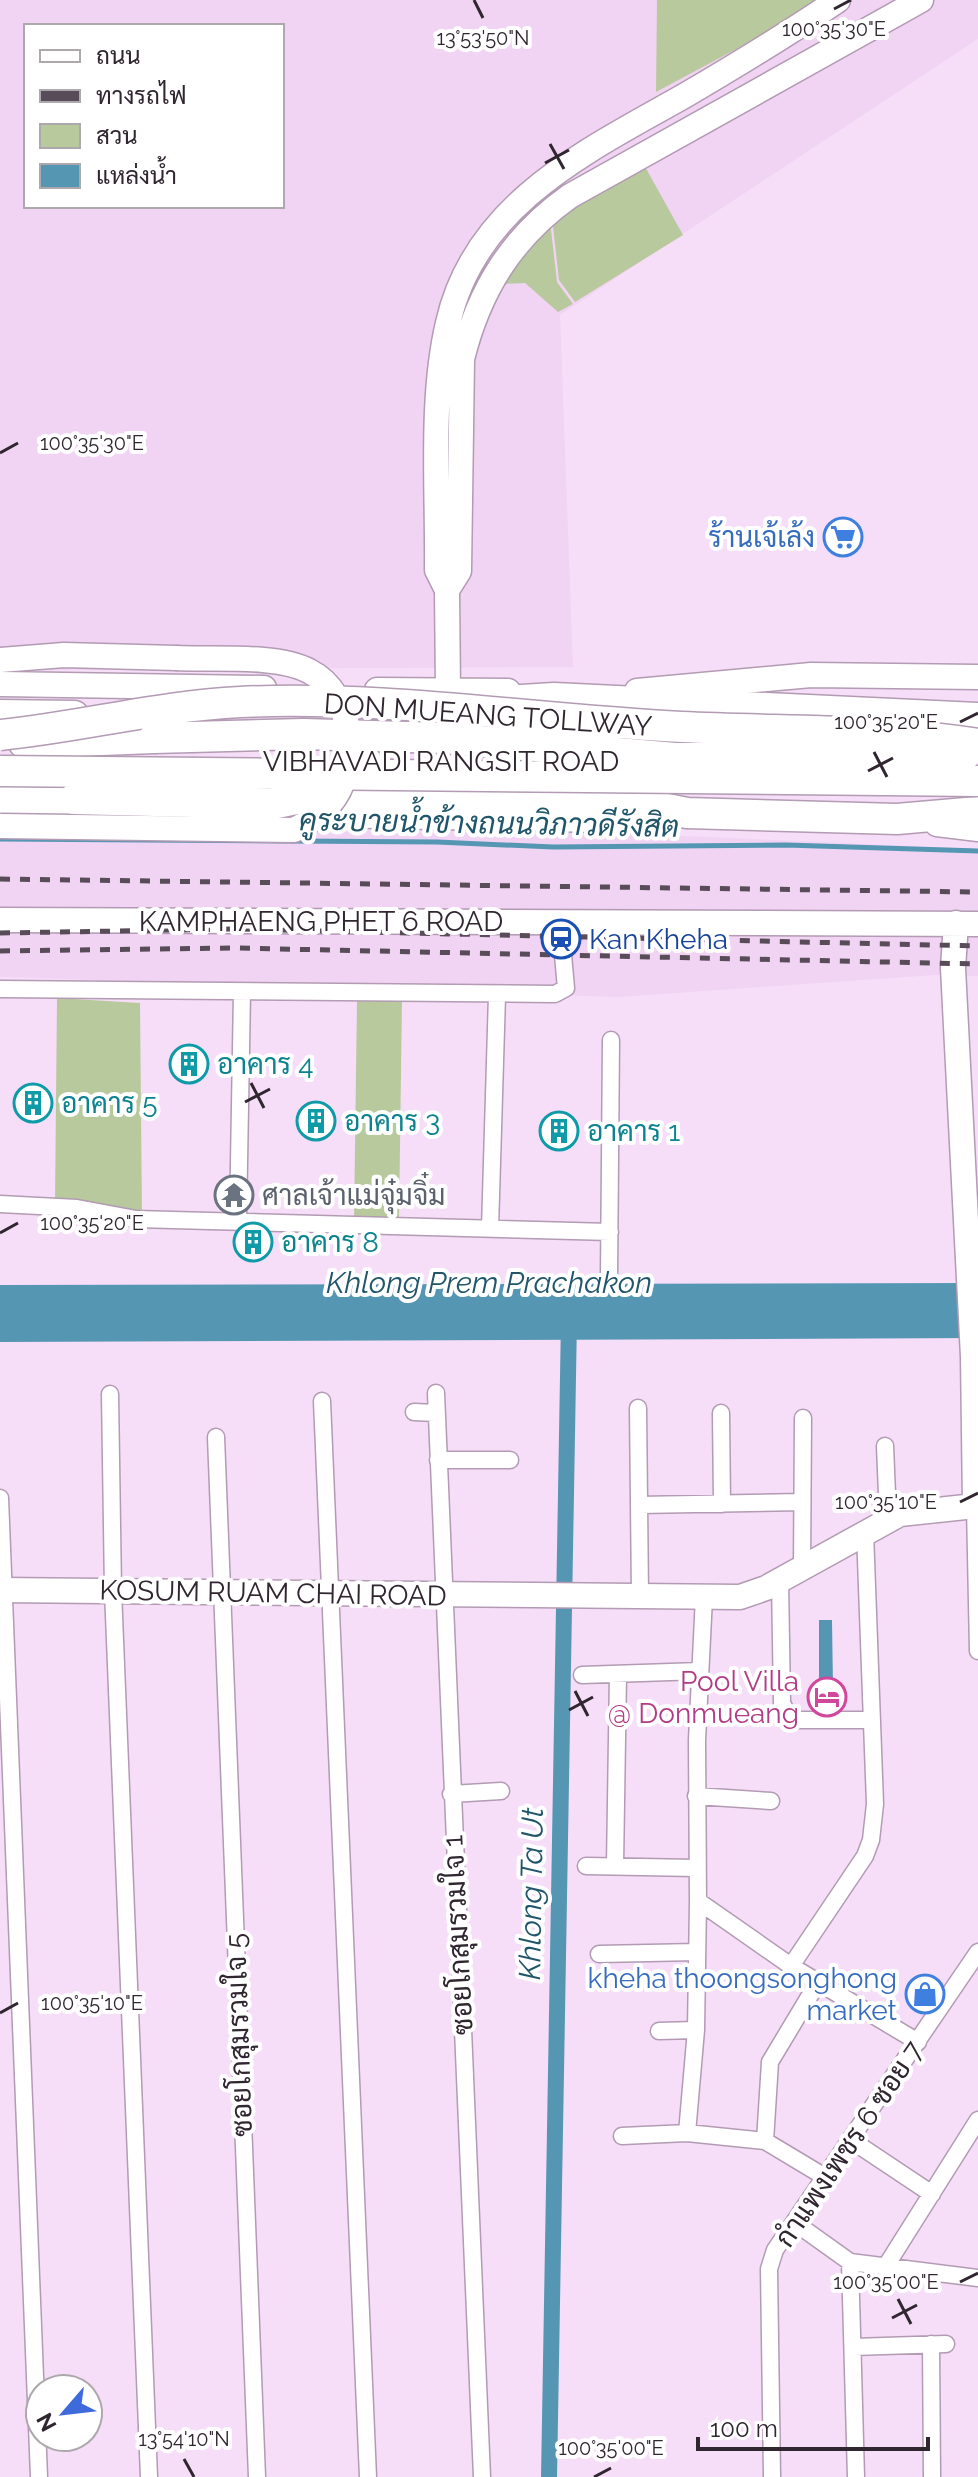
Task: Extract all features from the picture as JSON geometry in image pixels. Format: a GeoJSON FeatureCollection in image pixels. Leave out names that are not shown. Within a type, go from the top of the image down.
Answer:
{"type":"FeatureCollection","features":[{"type":"Feature","properties":{"kind":"highway"},"geometry":{"type":"LineString","coordinates":[[0,715],[314,714],[554,698],[978,718]]}},
{"type":"Feature","properties":{"kind":"highway","name":"DON MUEANG TOLLWAY"},"geometry":{"type":"LineString","coordinates":[[0,735],[168,709],[242,702],[417,704],[537,718],[922,735],[978,746]]}},
{"type":"Feature","properties":{"kind":"highway","name":"DON MUEANG TOLLWAY"},"geometry":{"type":"LineString","coordinates":[[0,743],[303,734],[442,738],[675,758],[978,756]]}},
{"type":"Feature","properties":{"kind":"highway","name":"VIBHAVADI RANGSIT ROAD"},"geometry":{"type":"LineString","coordinates":[[0,760],[552,763],[978,746]]}},
{"type":"Feature","properties":{"kind":"highway"},"geometry":{"type":"LineString","coordinates":[[0,799],[272,804],[301,798],[332,778],[346,762]]}},
{"type":"Feature","properties":{"kind":"highway","name":"DON MUEANG TOLLWAY"},"geometry":{"type":"LineString","coordinates":[[0,771],[978,781]]}},
{"type":"Feature","properties":{"kind":"highway","name":"VIBHAVADI RANGSIT ROAD"},"geometry":{"type":"LineString","coordinates":[[0,787],[243,787],[602,796],[687,813],[897,819],[978,812]]}},
{"type":"Feature","properties":{"kind":"main road"},"geometry":{"type":"LineString","coordinates":[[448,691],[447,590],[437,570],[440,358],[448,320],[472,260],[525,195],[561,167],[776,43],[838,0]]}},
{"type":"Feature","properties":{"kind":"main road"},"geometry":{"type":"LineString","coordinates":[[447,590],[459,571],[462,359],[469,329],[493,274],[545,214],[570,196],[921,0]]}},
{"type":"Feature","properties":{"kind":"main road"},"geometry":{"type":"LineString","coordinates":[[525,195],[545,214]]}},
{"type":"Feature","properties":{"kind":"main road"},"geometry":{"type":"LineString","coordinates":[[472,260],[493,274]]}},
{"type":"Feature","properties":{"kind":"main road"},"geometry":{"type":"LineString","coordinates":[[0,660],[64,655],[291,664],[312,671],[331,690],[346,713],[345,778],[331,804],[294,830],[0,826]]}},
{"type":"Feature","properties":{"kind":"main road"},"geometry":{"type":"LineString","coordinates":[[0,684],[631,692],[811,675],[978,677]]}},
{"type":"Feature","properties":{"kind":"main road","name":"VIBHAVADI RANGSIT ROAD"},"geometry":{"type":"LineString","coordinates":[[0,809],[603,820],[687,813]]}},
{"type":"Feature","properties":{"kind":"main road","name":"VIBHAVADI RANGSIT ROAD"},"geometry":{"type":"LineString","coordinates":[[897,819],[978,829]]}},
{"type":"Feature","properties":{"kind":"main road","name":"KAMPHAENG PHET 6 ROAD"},"geometry":{"type":"LineString","coordinates":[[0,920],[967,923]]}},
{"type":"Feature","properties":{"kind":"main road"},"geometry":{"type":"LineString","coordinates":[[967,923],[953,968],[972,1347],[976,1506]]}},
{"type":"Feature","properties":{"kind":"main road","name":"KOSUM RUAM CHAI ROAD"},"geometry":{"type":"LineString","coordinates":[[2,1590],[740,1597],[780,1580],[888,1519],[909,1512],[976,1506]]}},
{"type":"Feature","properties":{"kind":"street"},"geometry":{"type":"LineString","coordinates":[[0,989],[537,996],[566,988],[560,922]]}},
{"type":"Feature","properties":{"kind":"street"},"geometry":{"type":"LineString","coordinates":[[238,1220],[242,992]]}},
{"type":"Feature","properties":{"kind":"street"},"geometry":{"type":"LineString","coordinates":[[490,1229],[497,995]]}},
{"type":"Feature","properties":{"kind":"street"},"geometry":{"type":"LineString","coordinates":[[609,1278],[611,1040]]}},
{"type":"Feature","properties":{"kind":"street"},"geometry":{"type":"LineString","coordinates":[[0,1204],[77,1208],[136,1219],[238,1220],[340,1227],[610,1232]]}},
{"type":"Feature","properties":{"kind":"street","name":"ซอยโกสุมรวมใจ 1"},"geometry":{"type":"LineString","coordinates":[[436,1393],[442,1595],[482,2477]]}},
{"type":"Feature","properties":{"kind":"street"},"geometry":{"type":"LineString","coordinates":[[110,1394],[113,1591],[149,2477]]}},
{"type":"Feature","properties":{"kind":"street"},"geometry":{"type":"LineString","coordinates":[[322,1401],[368,2477]]}},
{"type":"Feature","properties":{"kind":"street"},"geometry":{"type":"LineString","coordinates":[[638,1408],[640,1596]]}},
{"type":"Feature","properties":{"kind":"street"},"geometry":{"type":"LineString","coordinates":[[414,1412],[436,1413]]}},
{"type":"Feature","properties":{"kind":"street"},"geometry":{"type":"LineString","coordinates":[[721,1413],[722,1504]]}},
{"type":"Feature","properties":{"kind":"street"},"geometry":{"type":"LineString","coordinates":[[802,1568],[803,1418]]}},
{"type":"Feature","properties":{"kind":"street","name":"ซอยโกสุมรวมใจ 5"},"geometry":{"type":"LineString","coordinates":[[216,1437],[257,2477]]}},
{"type":"Feature","properties":{"kind":"street"},"geometry":{"type":"LineString","coordinates":[[885,1446],[888,1519]]}},
{"type":"Feature","properties":{"kind":"street"},"geometry":{"type":"LineString","coordinates":[[438,1460],[510,1460]]}},
{"type":"Feature","properties":{"kind":"street"},"geometry":{"type":"LineString","coordinates":[[0,1498],[39,2477]]}},
{"type":"Feature","properties":{"kind":"street"},"geometry":{"type":"LineString","coordinates":[[639,1505],[802,1502]]}},
{"type":"Feature","properties":{"kind":"street"},"geometry":{"type":"LineString","coordinates":[[976,1506],[978,1651]]}},
{"type":"Feature","properties":{"kind":"street"},"geometry":{"type":"LineString","coordinates":[[791,1966],[865,1856],[871,1840],[875,1804],[865,1532]]}},
{"type":"Feature","properties":{"kind":"street"},"geometry":{"type":"LineString","coordinates":[[780,1580],[782,1703],[787,1713],[797,1720],[872,1720]]}},
{"type":"Feature","properties":{"kind":"street"},"geometry":{"type":"LineString","coordinates":[[687,2133],[696,2030],[696,1796],[704,1597]]}},
{"type":"Feature","properties":{"kind":"street"},"geometry":{"type":"LineString","coordinates":[[582,1675],[700,1671]]}},
{"type":"Feature","properties":{"kind":"street"},"geometry":{"type":"LineString","coordinates":[[615,1866],[618,1674]]}},
{"type":"Feature","properties":{"kind":"street"},"geometry":{"type":"LineString","coordinates":[[451,1794],[501,1791]]}},
{"type":"Feature","properties":{"kind":"street"},"geometry":{"type":"LineString","coordinates":[[696,1796],[771,1801]]}},
{"type":"Feature","properties":{"kind":"street"},"geometry":{"type":"LineString","coordinates":[[586,1866],[696,1868]]}},
{"type":"Feature","properties":{"kind":"street"},"geometry":{"type":"LineString","coordinates":[[698,1901],[791,1966],[918,2042]]}},
{"type":"Feature","properties":{"kind":"street"},"geometry":{"type":"LineString","coordinates":[[599,1954],[697,1952]]}},
{"type":"Feature","properties":{"kind":"street","name":"กำแพงเพชร 6 ซอย 7"},"geometry":{"type":"LineString","coordinates":[[772,2477],[769,2269],[775,2250],[918,2042],[973,1972],[978,1952]]}},
{"type":"Feature","properties":{"kind":"street"},"geometry":{"type":"LineString","coordinates":[[765,2141],[770,2062],[818,1982]]}},
{"type":"Feature","properties":{"kind":"street"},"geometry":{"type":"LineString","coordinates":[[659,2031],[696,2030]]}},
{"type":"Feature","properties":{"kind":"street"},"geometry":{"type":"LineString","coordinates":[[886,2266],[978,2120]]}},
{"type":"Feature","properties":{"kind":"street"},"geometry":{"type":"LineString","coordinates":[[622,2136],[687,2133],[765,2141],[825,2177]]}},
{"type":"Feature","properties":{"kind":"street"},"geometry":{"type":"LineString","coordinates":[[851,2140],[932,2194]]}},
{"type":"Feature","properties":{"kind":"street"},"geometry":{"type":"LineString","coordinates":[[794,2222],[850,2262],[978,2278]]}},
{"type":"Feature","properties":{"kind":"street"},"geometry":{"type":"LineString","coordinates":[[850,2262],[856,2477]]}},
{"type":"Feature","properties":{"kind":"street"},"geometry":{"type":"LineString","coordinates":[[853,2347],[938,2344],[932,2477]]}},
{"type":"Feature","properties":{"kind":"shaded area"},"geometry":{"type":"Polygon","coordinates":[[[0,0],[978,0],[978,39],[560,315],[573,667],[0,670],[0,0]]]}},
{"type":"Feature","properties":{"kind":"shaded area"},"geometry":{"type":"Polygon","coordinates":[[[477,827],[978,849],[978,976],[935,975],[618,997],[0,977],[0,836],[167,838],[477,827]]]}},
{"type":"Feature","properties":{"kind":"green space"},"geometry":{"type":"Polygon","coordinates":[[[657,0],[816,0],[785,23],[656,92],[657,0]]]}},
{"type":"Feature","properties":{"kind":"green space"},"geometry":{"type":"Polygon","coordinates":[[[643,163],[683,235],[575,302],[559,280],[552,217],[643,163]]]}},
{"type":"Feature","properties":{"kind":"green space"},"geometry":{"type":"Polygon","coordinates":[[[550,221],[557,282],[573,304],[558,312],[525,283],[499,284],[550,221]]]}},
{"type":"Feature","properties":{"kind":"green space"},"geometry":{"type":"Polygon","coordinates":[[[57,998],[140,1003],[142,1217],[55,1202],[57,998]]]}},
{"type":"Feature","properties":{"kind":"green space"},"geometry":{"type":"Polygon","coordinates":[[[357,999],[402,999],[399,1222],[354,1222],[357,999]]]}},
{"type":"Feature","properties":{"kind":"water"},"geometry":{"type":"Polygon","coordinates":[[[978,1283],[978,1338],[0,1342],[0,1285],[978,1283]]]}},
{"type":"Feature","properties":{"kind":"water"},"geometry":{"type":"Polygon","coordinates":[[[819,1620],[832,1620],[833,1688],[819,1688],[819,1620]]]}},
{"type":"Feature","properties":{"kind":"waterway","name":"คูระบายน้ำข้างถนนวิภาวดีรังสิต"},"geometry":{"type":"LineString","coordinates":[[0,839],[437,842],[553,847],[786,845],[978,851]]}},
{"type":"Feature","properties":{"kind":"waterway","name":"Khlong Ta Ut"},"geometry":{"type":"LineString","coordinates":[[549,2477],[569,1319]]}},
{"type":"Feature","properties":{"kind":"railway"},"geometry":{"type":"LineString","coordinates":[[0,879],[978,892]]}},
{"type":"Feature","properties":{"kind":"railway"},"geometry":{"type":"LineString","coordinates":[[0,933],[236,929],[978,946]]}},
{"type":"Feature","properties":{"kind":"railway"},"geometry":{"type":"LineString","coordinates":[[0,951],[236,948],[978,964]]}},
{"type":"Feature","properties":{"kind":"place","name":"ร้านเจ้เล้ง"},"geometry":{"type":"Point","coordinates":[843,537]}},
{"type":"Feature","properties":{"kind":"place","name":"Kan Kheha"},"geometry":{"type":"Point","coordinates":[561,939]}},
{"type":"Feature","properties":{"kind":"place","name":"อาคาร 4"},"geometry":{"type":"Point","coordinates":[189,1064]}},
{"type":"Feature","properties":{"kind":"place","name":"อาคาร 5"},"geometry":{"type":"Point","coordinates":[33,1103]}},
{"type":"Feature","properties":{"kind":"place","name":"อาคาร 3"},"geometry":{"type":"Point","coordinates":[316,1121]}},
{"type":"Feature","properties":{"kind":"place","name":"อาคาร 1"},"geometry":{"type":"Point","coordinates":[559,1131]}},
{"type":"Feature","properties":{"kind":"place","name":"ศาลเจ้าแม่จุ๋มจิ๋ม"},"geometry":{"type":"Point","coordinates":[234,1195]}},
{"type":"Feature","properties":{"kind":"place","name":"อาคาร 8"},"geometry":{"type":"Point","coordinates":[253,1242]}},
{"type":"Feature","properties":{"kind":"place","name":"Pool Villa @ Donmueang"},"geometry":{"type":"Point","coordinates":[827,1697]}},
{"type":"Feature","properties":{"kind":"place","name":"kheha thoongsonghong market"},"geometry":{"type":"Point","coordinates":[925,1994]}},
{"type":"Feature","properties":{"kind":"water label","name":"Khlong Prem Prachakon"},"geometry":{"type":"Point","coordinates":[489,1282]}}]}
